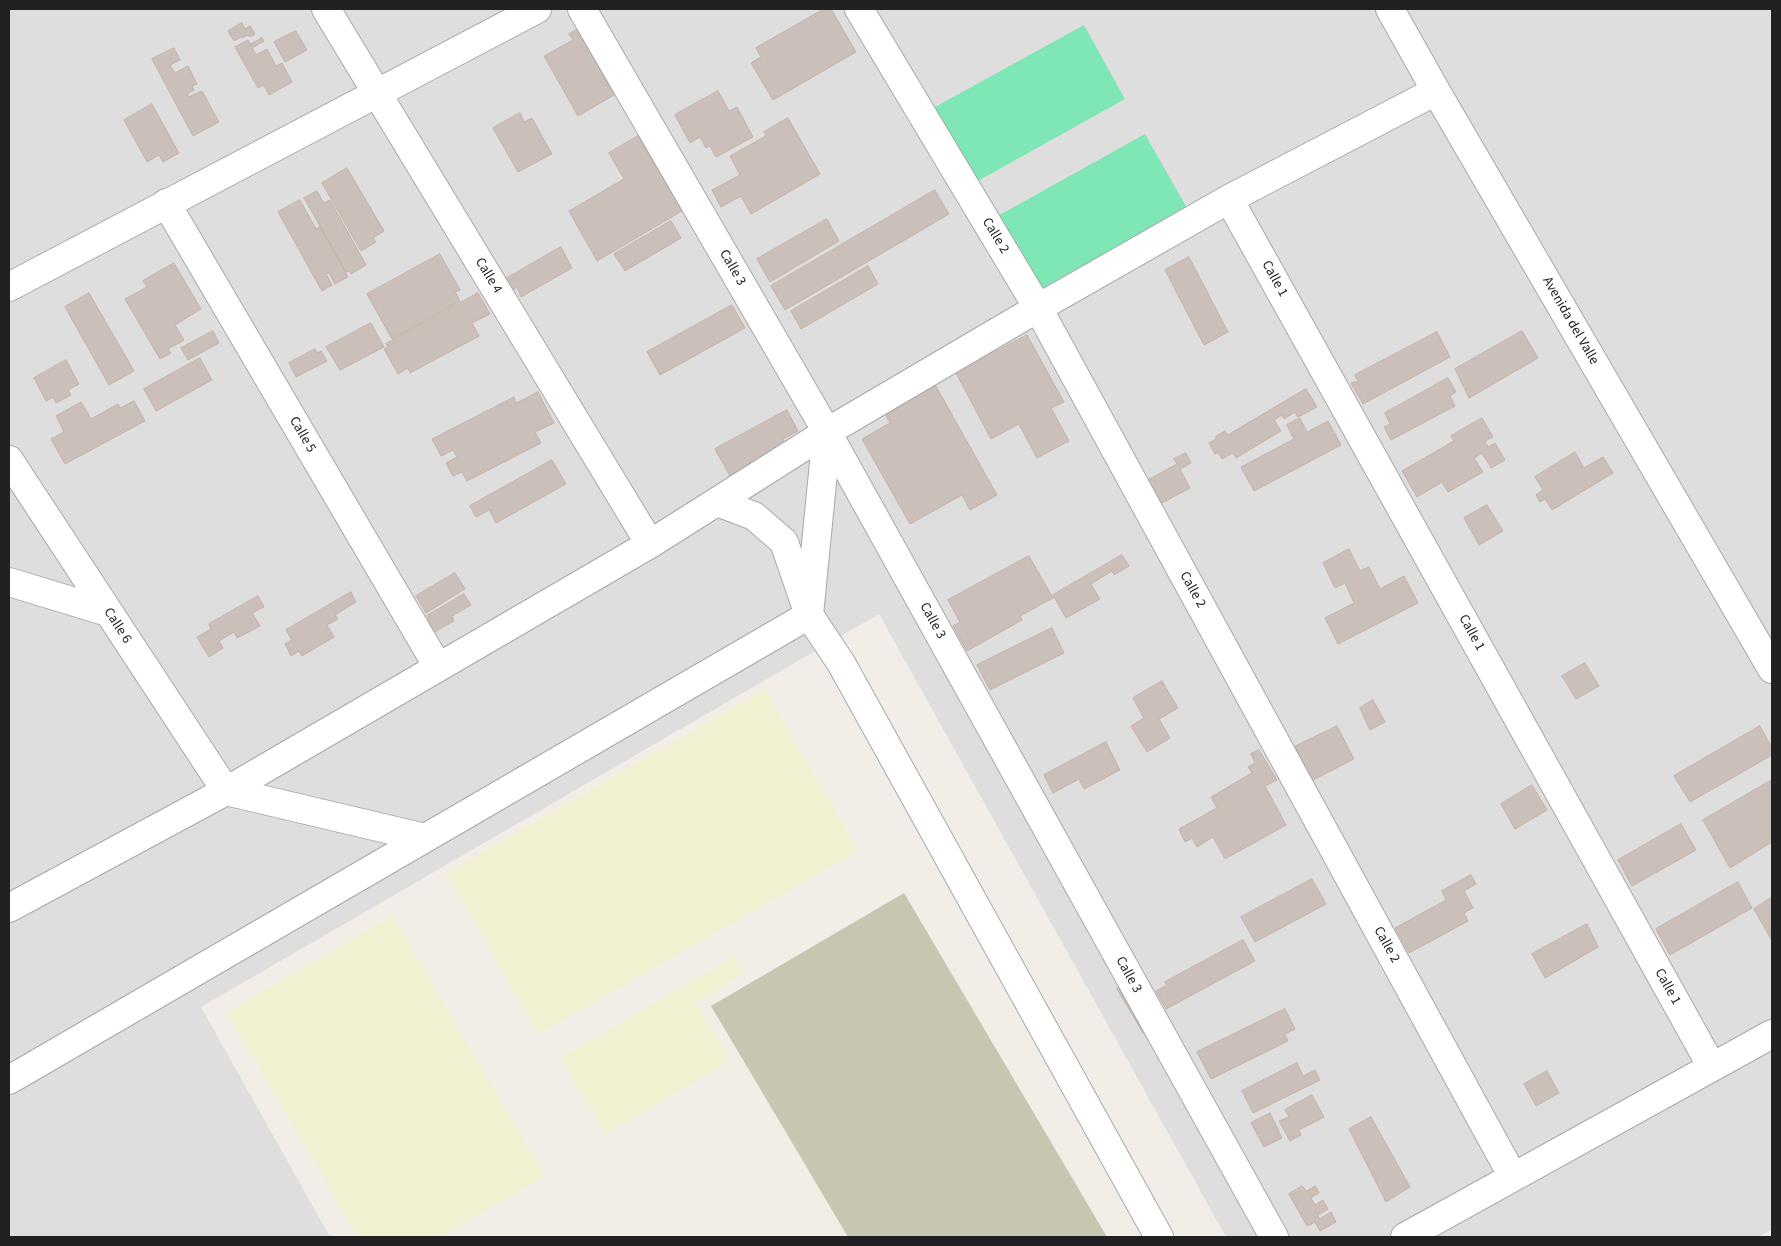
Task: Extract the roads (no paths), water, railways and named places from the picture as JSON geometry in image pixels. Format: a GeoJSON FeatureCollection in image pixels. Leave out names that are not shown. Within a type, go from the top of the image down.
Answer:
{"type":"FeatureCollection","features":[{"type":"Feature","properties":{"kind":"street","name":"Calle 4"},"geometry":{"type":"LineString","coordinates":[[326,9],[650,544]]}},
{"type":"Feature","properties":{"kind":"street"},"geometry":{"type":"LineString","coordinates":[[9,287],[166,203],[377,95],[537,9]]}},
{"type":"Feature","properties":{"kind":"street","name":"Calle 3"},"geometry":{"type":"LineString","coordinates":[[582,9],[827,432],[1274,1237]]}},
{"type":"Feature","properties":{"kind":"street","name":"Calle 2"},"geometry":{"type":"LineString","coordinates":[[860,9],[1038,308],[1513,1177]]}},
{"type":"Feature","properties":{"kind":"street","name":"Avenida del Valle"},"geometry":{"type":"LineString","coordinates":[[1390,9],[1436,91],[1762,639],[1772,669]]}},
{"type":"Feature","properties":{"kind":"street"},"geometry":{"type":"LineString","coordinates":[[9,908],[226,791],[650,544],[827,432],[1038,308],[1229,199],[1436,91]]}},
{"type":"Feature","properties":{"kind":"street","name":"Calle 1"},"geometry":{"type":"LineString","coordinates":[[1229,199],[1712,1067]]}},
{"type":"Feature","properties":{"kind":"street","name":"Calle 5"},"geometry":{"type":"LineString","coordinates":[[166,203],[438,666]]}},
{"type":"Feature","properties":{"kind":"street"},"geometry":{"type":"LineString","coordinates":[[809,615],[827,432]]}},
{"type":"Feature","properties":{"kind":"street","name":"Calle 6"},"geometry":{"type":"LineString","coordinates":[[9,460],[226,791]]}},
{"type":"Feature","properties":{"kind":"street"},"geometry":{"type":"LineString","coordinates":[[716,502],[754,516],[784,542],[809,615],[846,672],[1159,1237]]}},
{"type":"Feature","properties":{"kind":"street"},"geometry":{"type":"LineString","coordinates":[[9,582],[108,612]]}},
{"type":"Feature","properties":{"kind":"street"},"geometry":{"type":"LineString","coordinates":[[9,1080],[809,615]]}},
{"type":"Feature","properties":{"kind":"street"},"geometry":{"type":"LineString","coordinates":[[226,791],[424,838]]}},
{"type":"Feature","properties":{"kind":"street"},"geometry":{"type":"LineString","coordinates":[[1405,1237],[1772,1034]]}}]}
